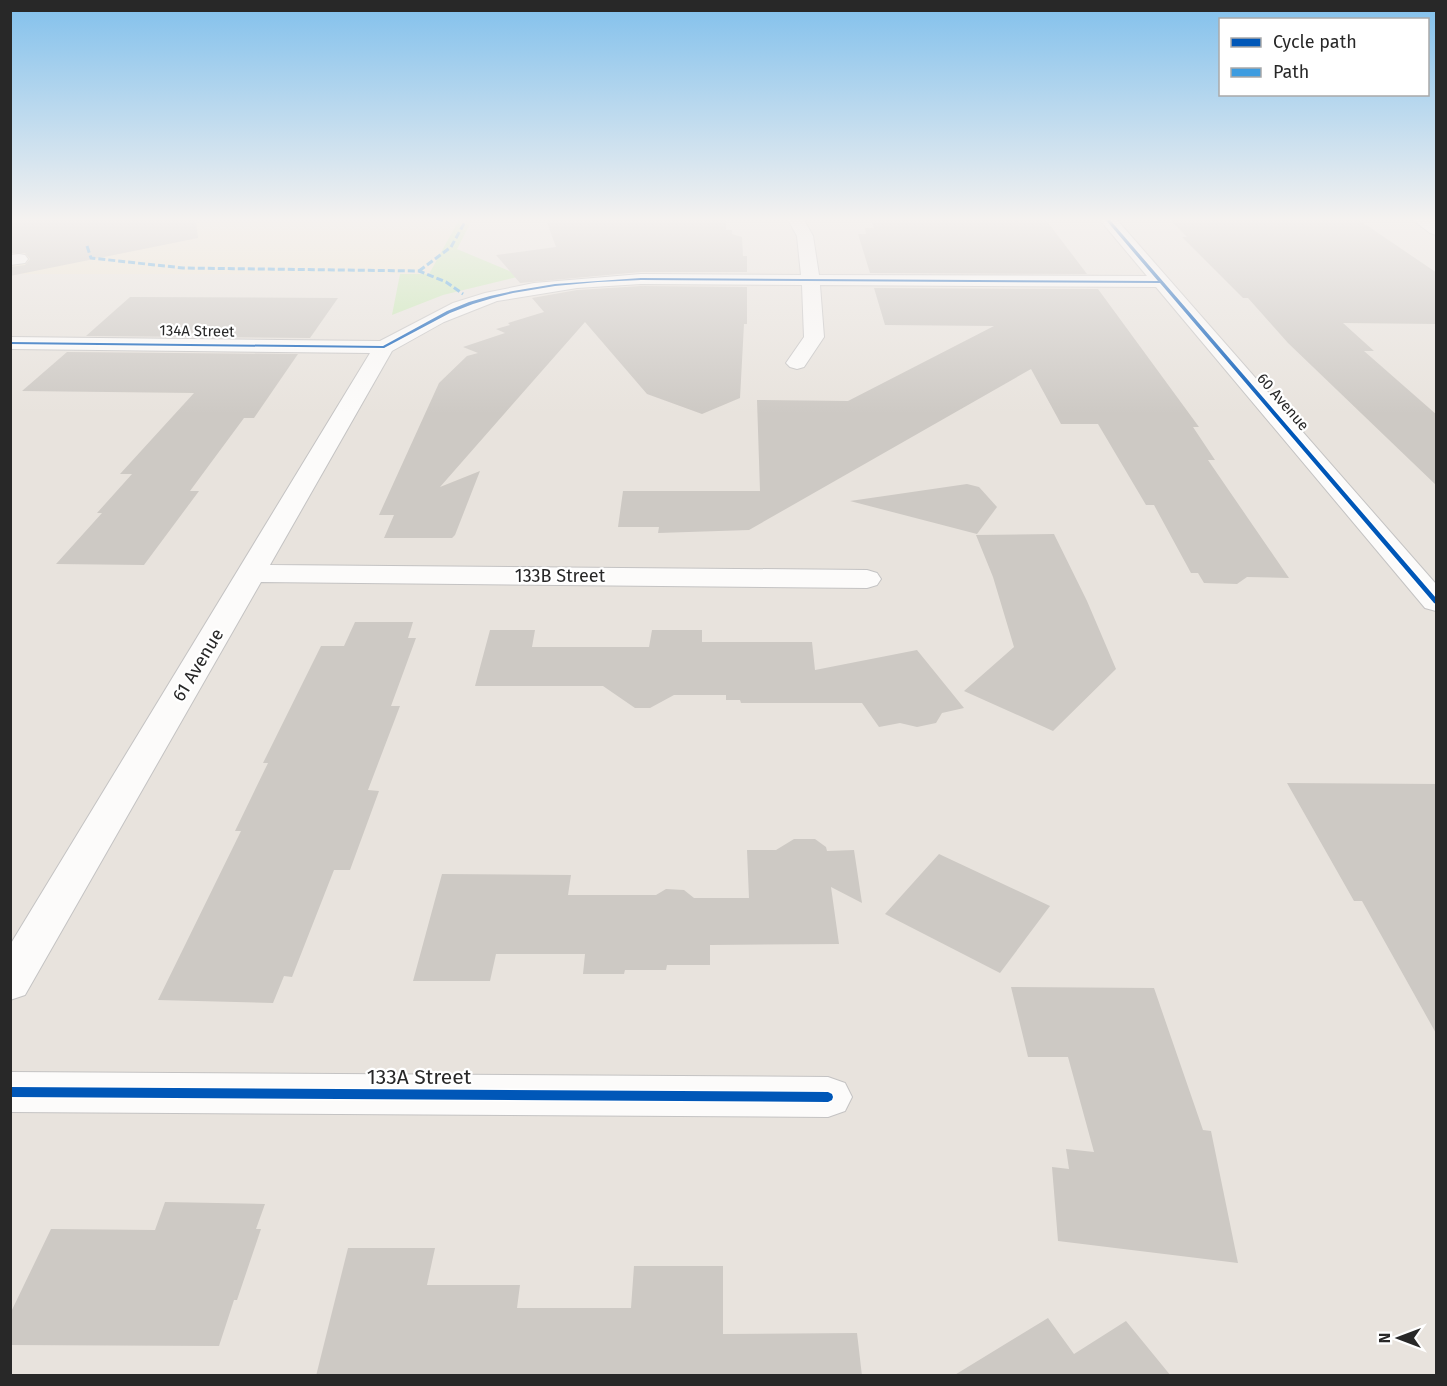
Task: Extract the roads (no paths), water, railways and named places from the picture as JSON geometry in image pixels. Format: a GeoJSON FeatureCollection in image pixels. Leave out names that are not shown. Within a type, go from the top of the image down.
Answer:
{"type":"FeatureCollection","features":[{"type":"Feature","properties":{"kind":"street"},"geometry":{"type":"LineString","coordinates":[[384,347],[433,319],[471,304],[509,293],[562,285]]}},
{"type":"Feature","properties":{"kind":"street"},"geometry":{"type":"LineString","coordinates":[[797,363],[814,337],[811,285]]}},
{"type":"Feature","properties":{"kind":"street","name":"60 Avenue"},"geometry":{"type":"LineString","coordinates":[[1162,285],[1437,602]]}},
{"type":"Feature","properties":{"kind":"street","name":"134A Street"},"geometry":{"type":"LineString","coordinates":[[10,343],[384,347]]}},
{"type":"Feature","properties":{"kind":"street","name":"61 Avenue"},"geometry":{"type":"LineString","coordinates":[[10,983],[384,347]]}},
{"type":"Feature","properties":{"kind":"street","name":"133B Street"},"geometry":{"type":"LineString","coordinates":[[252,573],[867,579]]}},
{"type":"Feature","properties":{"kind":"street","name":"133A Street"},"geometry":{"type":"LineString","coordinates":[[10,1092],[828,1097]]}}]}
